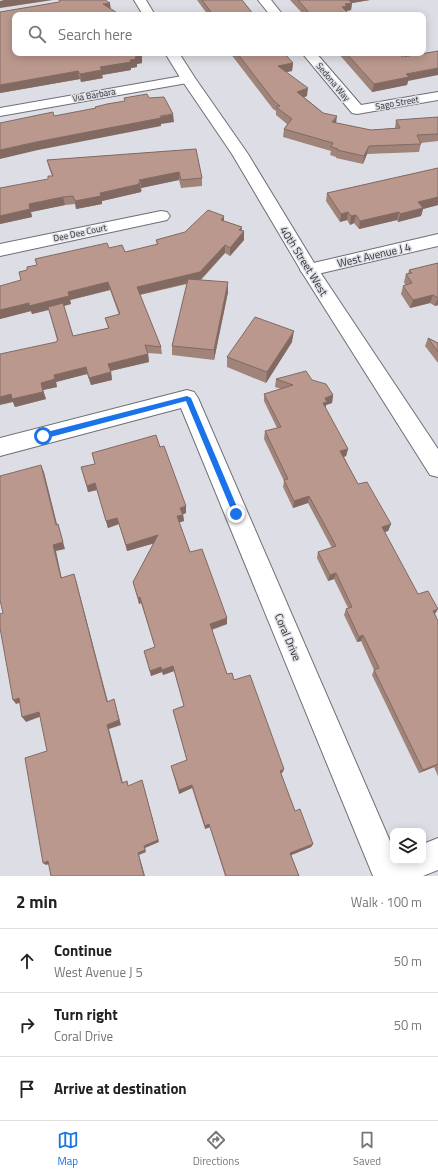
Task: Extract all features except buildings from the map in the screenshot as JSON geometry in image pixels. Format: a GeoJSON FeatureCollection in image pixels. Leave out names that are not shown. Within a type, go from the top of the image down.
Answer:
{"type":"FeatureCollection","features":[{"type":"Feature","properties":{"kind":"street"},"geometry":{"type":"LineString","coordinates":[[140,0],[147,12]]}},
{"type":"Feature","properties":{"kind":"street"},"geometry":{"type":"LineString","coordinates":[[264,0],[274,12]]}},
{"type":"Feature","properties":{"kind":"street","name":"40th Street West"},"geometry":{"type":"LineString","coordinates":[[174,56],[240,154],[309,270],[438,468]]}},
{"type":"Feature","properties":{"kind":"street","name":"Sedona Way"},"geometry":{"type":"LineString","coordinates":[[311,56],[357,110]]}},
{"type":"Feature","properties":{"kind":"street","name":"Via Barbara"},"geometry":{"type":"LineString","coordinates":[[0,112],[188,79]]}},
{"type":"Feature","properties":{"kind":"street","name":"Sago Street"},"geometry":{"type":"LineString","coordinates":[[357,110],[438,96]]}},
{"type":"Feature","properties":{"kind":"street","name":"Dee Dee Court"},"geometry":{"type":"LineString","coordinates":[[0,250],[161,216]]}},
{"type":"Feature","properties":{"kind":"street","name":"West Avenue J 4"},"geometry":{"type":"LineString","coordinates":[[309,270],[438,240]]}},
{"type":"Feature","properties":{"kind":"street","name":"Coral Drive"},"geometry":{"type":"LineString","coordinates":[[0,447],[187,398],[389,875]]}},
{"type":"Feature","properties":{"kind":"street"},"geometry":{"type":"LineString","coordinates":[[426,859],[438,854]]}},
{"type":"Feature","properties":{"kind":"street"},"geometry":{"type":"LineString","coordinates":[[389,875],[415,864]]}},
{"type":"Feature","properties":{"kind":"route"},"geometry":{"type":"LineString","coordinates":[[43,436],[187,398],[236,514]]}}]}
